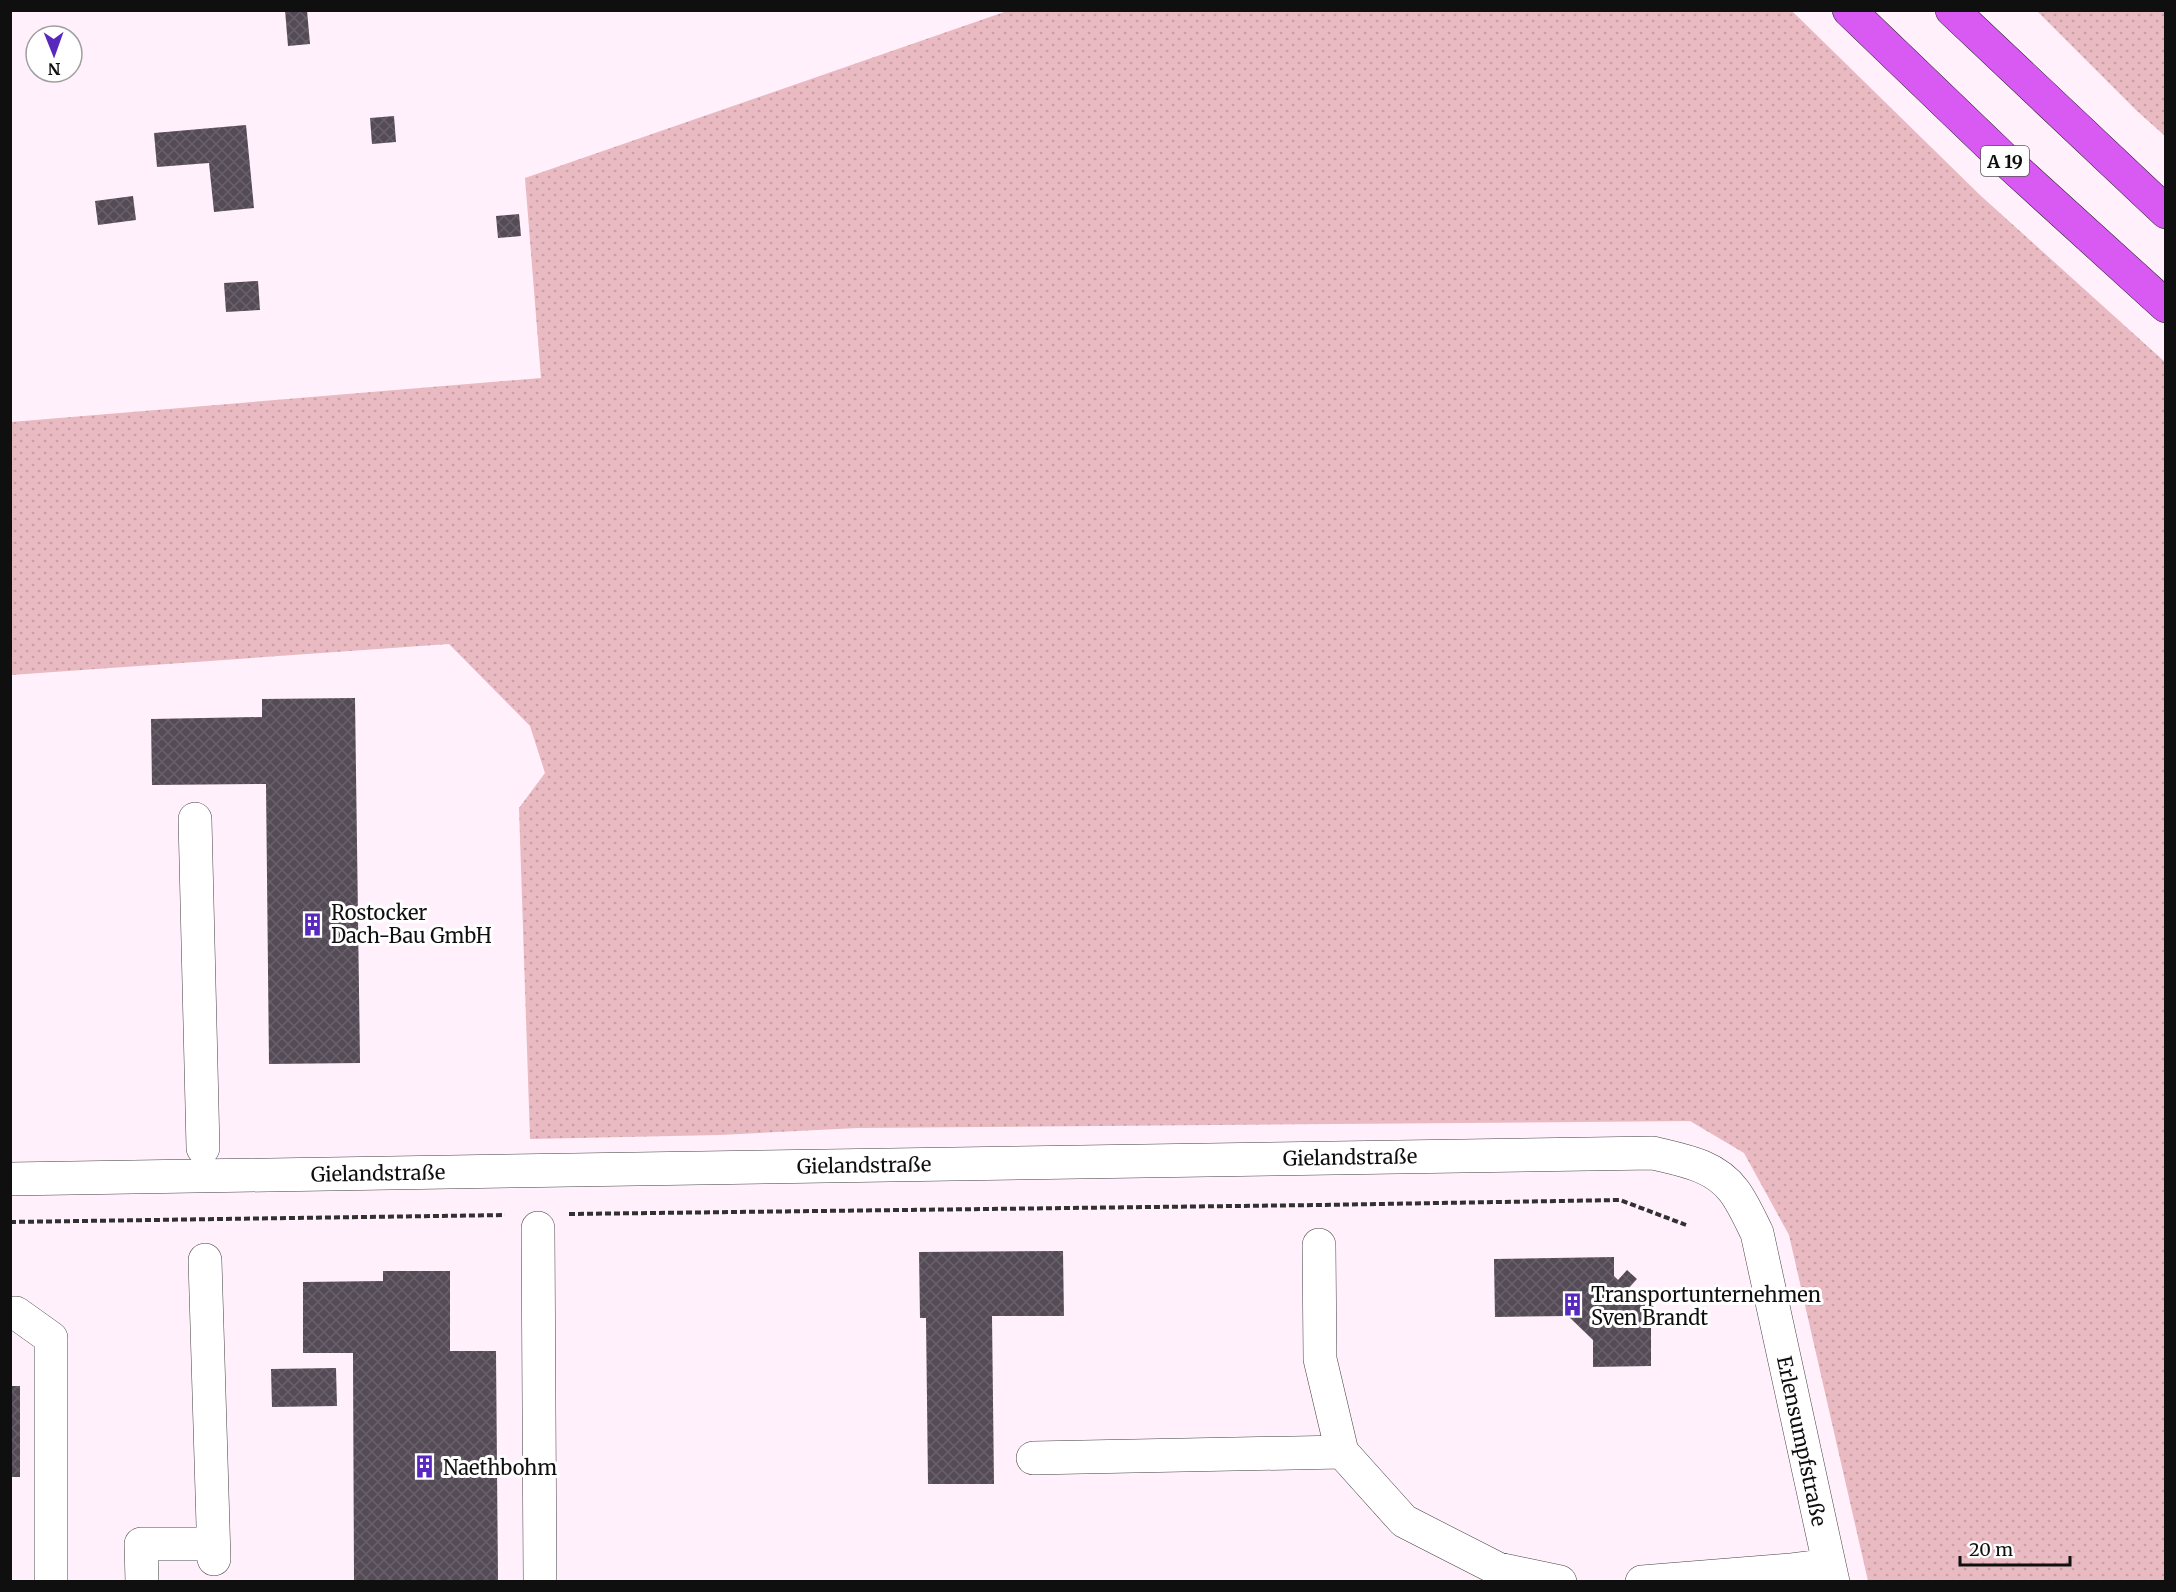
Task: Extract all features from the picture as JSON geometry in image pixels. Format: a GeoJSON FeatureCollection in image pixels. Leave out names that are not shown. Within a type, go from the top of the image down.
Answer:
{"type":"FeatureCollection","features":[{"type":"Feature","properties":{"kind":"highway","name":"A 19"},"geometry":{"type":"LineString","coordinates":[[1849,10],[2001,156],[2166,306]]}},
{"type":"Feature","properties":{"kind":"highway"},"geometry":{"type":"LineString","coordinates":[[1952,10],[2166,212]]}},
{"type":"Feature","properties":{"kind":"street"},"geometry":{"type":"LineString","coordinates":[[195,819],[202,1148]]}},
{"type":"Feature","properties":{"kind":"street","name":"Gielandstraße"},"geometry":{"type":"LineString","coordinates":[[10,1179],[1653,1153],[1691,1162],[1715,1172]]}},
{"type":"Feature","properties":{"kind":"street","name":"Erlensumpfstraße"},"geometry":{"type":"LineString","coordinates":[[1715,1172],[1733,1190],[1757,1233],[1831,1573]]}},
{"type":"Feature","properties":{"kind":"street"},"geometry":{"type":"LineString","coordinates":[[538,1219],[540,1581]]}},
{"type":"Feature","properties":{"kind":"street"},"geometry":{"type":"LineString","coordinates":[[1318,1245],[1320,1359],[1342,1452],[1404,1521],[1498,1569],[1560,1581]]}},
{"type":"Feature","properties":{"kind":"street"},"geometry":{"type":"LineString","coordinates":[[142,1581],[141,1544],[214,1551],[205,1260]]}},
{"type":"Feature","properties":{"kind":"street"},"geometry":{"type":"LineString","coordinates":[[10,1313],[16,1313],[51,1338],[51,1581]]}},
{"type":"Feature","properties":{"kind":"street"},"geometry":{"type":"LineString","coordinates":[[1033,1458],[1342,1452]]}},
{"type":"Feature","properties":{"kind":"street"},"geometry":{"type":"LineString","coordinates":[[1642,1581],[1791,1570],[1831,1573]]}},
{"type":"Feature","properties":{"kind":"path"},"geometry":{"type":"LineString","coordinates":[[10,1222],[538,1219],[1620,1200],[1686,1225]]}},
{"type":"Feature","properties":{"kind":"shaded area"},"geometry":{"type":"Polygon","coordinates":[[[1010,10],[1792,11],[1981,196],[2165,362],[2165,1581],[1868,1581],[1789,1235],[1744,1153],[1690,1121],[858,1128],[720,1135],[530,1139],[519,808],[545,773],[530,726],[449,644],[11,675],[11,422],[541,378],[525,178],[1010,10]]]}},
{"type":"Feature","properties":{"kind":"shaded area"},"geometry":{"type":"Polygon","coordinates":[[[2037,11],[2165,11],[2165,136],[2137,111],[2037,11]]]}},
{"type":"Feature","properties":{"kind":"building"},"geometry":{"type":"Polygon","coordinates":[[[285,10],[307,10],[310,44],[288,46],[285,10]]]}},
{"type":"Feature","properties":{"kind":"building"},"geometry":{"type":"Polygon","coordinates":[[[394,116],[396,142],[372,144],[370,118],[394,116]]]}},
{"type":"Feature","properties":{"kind":"building"},"geometry":{"type":"Polygon","coordinates":[[[246,125],[254,208],[214,212],[209,163],[157,167],[154,133],[246,125]]]}},
{"type":"Feature","properties":{"kind":"building"},"geometry":{"type":"Polygon","coordinates":[[[133,196],[136,220],[98,225],[95,201],[133,196]]]}},
{"type":"Feature","properties":{"kind":"building"},"geometry":{"type":"Polygon","coordinates":[[[519,214],[521,236],[498,238],[496,216],[519,214]]]}},
{"type":"Feature","properties":{"kind":"building"},"geometry":{"type":"Polygon","coordinates":[[[258,281],[260,310],[226,312],[224,283],[258,281]]]}},
{"type":"Feature","properties":{"kind":"building","name":"Rostocker Dach-Bau GmbH"},"geometry":{"type":"Polygon","coordinates":[[[355,698],[360,1063],[269,1064],[266,784],[152,785],[151,719],[262,717],[262,699],[355,698]]]}},
{"type":"Feature","properties":{"kind":"building"},"geometry":{"type":"Polygon","coordinates":[[[1063,1251],[1064,1316],[992,1316],[994,1484],[928,1484],[926,1318],[920,1318],[919,1252],[1063,1251]]]}},
{"type":"Feature","properties":{"kind":"building","name":"Transportunternehmen Sven Brandt"},"geometry":{"type":"Polygon","coordinates":[[[1614,1257],[1614,1276],[1618,1280],[1627,1270],[1637,1279],[1628,1289],[1632,1294],[1651,1293],[1651,1366],[1593,1367],[1593,1340],[1568,1316],[1495,1317],[1494,1259],[1614,1257]]]}},
{"type":"Feature","properties":{"kind":"building","name":"Naethbohm"},"geometry":{"type":"Polygon","coordinates":[[[383,1271],[450,1271],[450,1351],[496,1351],[498,1582],[354,1582],[353,1353],[303,1353],[303,1282],[383,1281],[383,1271]]]}},
{"type":"Feature","properties":{"kind":"building"},"geometry":{"type":"Polygon","coordinates":[[[336,1368],[337,1406],[272,1407],[271,1369],[336,1368]]]}},
{"type":"Feature","properties":{"kind":"building"},"geometry":{"type":"Polygon","coordinates":[[[10,1386],[20,1386],[20,1477],[10,1477],[10,1386]]]}},
{"type":"Feature","properties":{"kind":"place","name":"Rostocker Dach-Bau GmbH"},"geometry":{"type":"Point","coordinates":[313,924]}},
{"type":"Feature","properties":{"kind":"place","name":"Transportunternehmen Sven Brandt"},"geometry":{"type":"Point","coordinates":[1573,1305]}},
{"type":"Feature","properties":{"kind":"place","name":"Naethbohm"},"geometry":{"type":"Point","coordinates":[425,1467]}}]}
